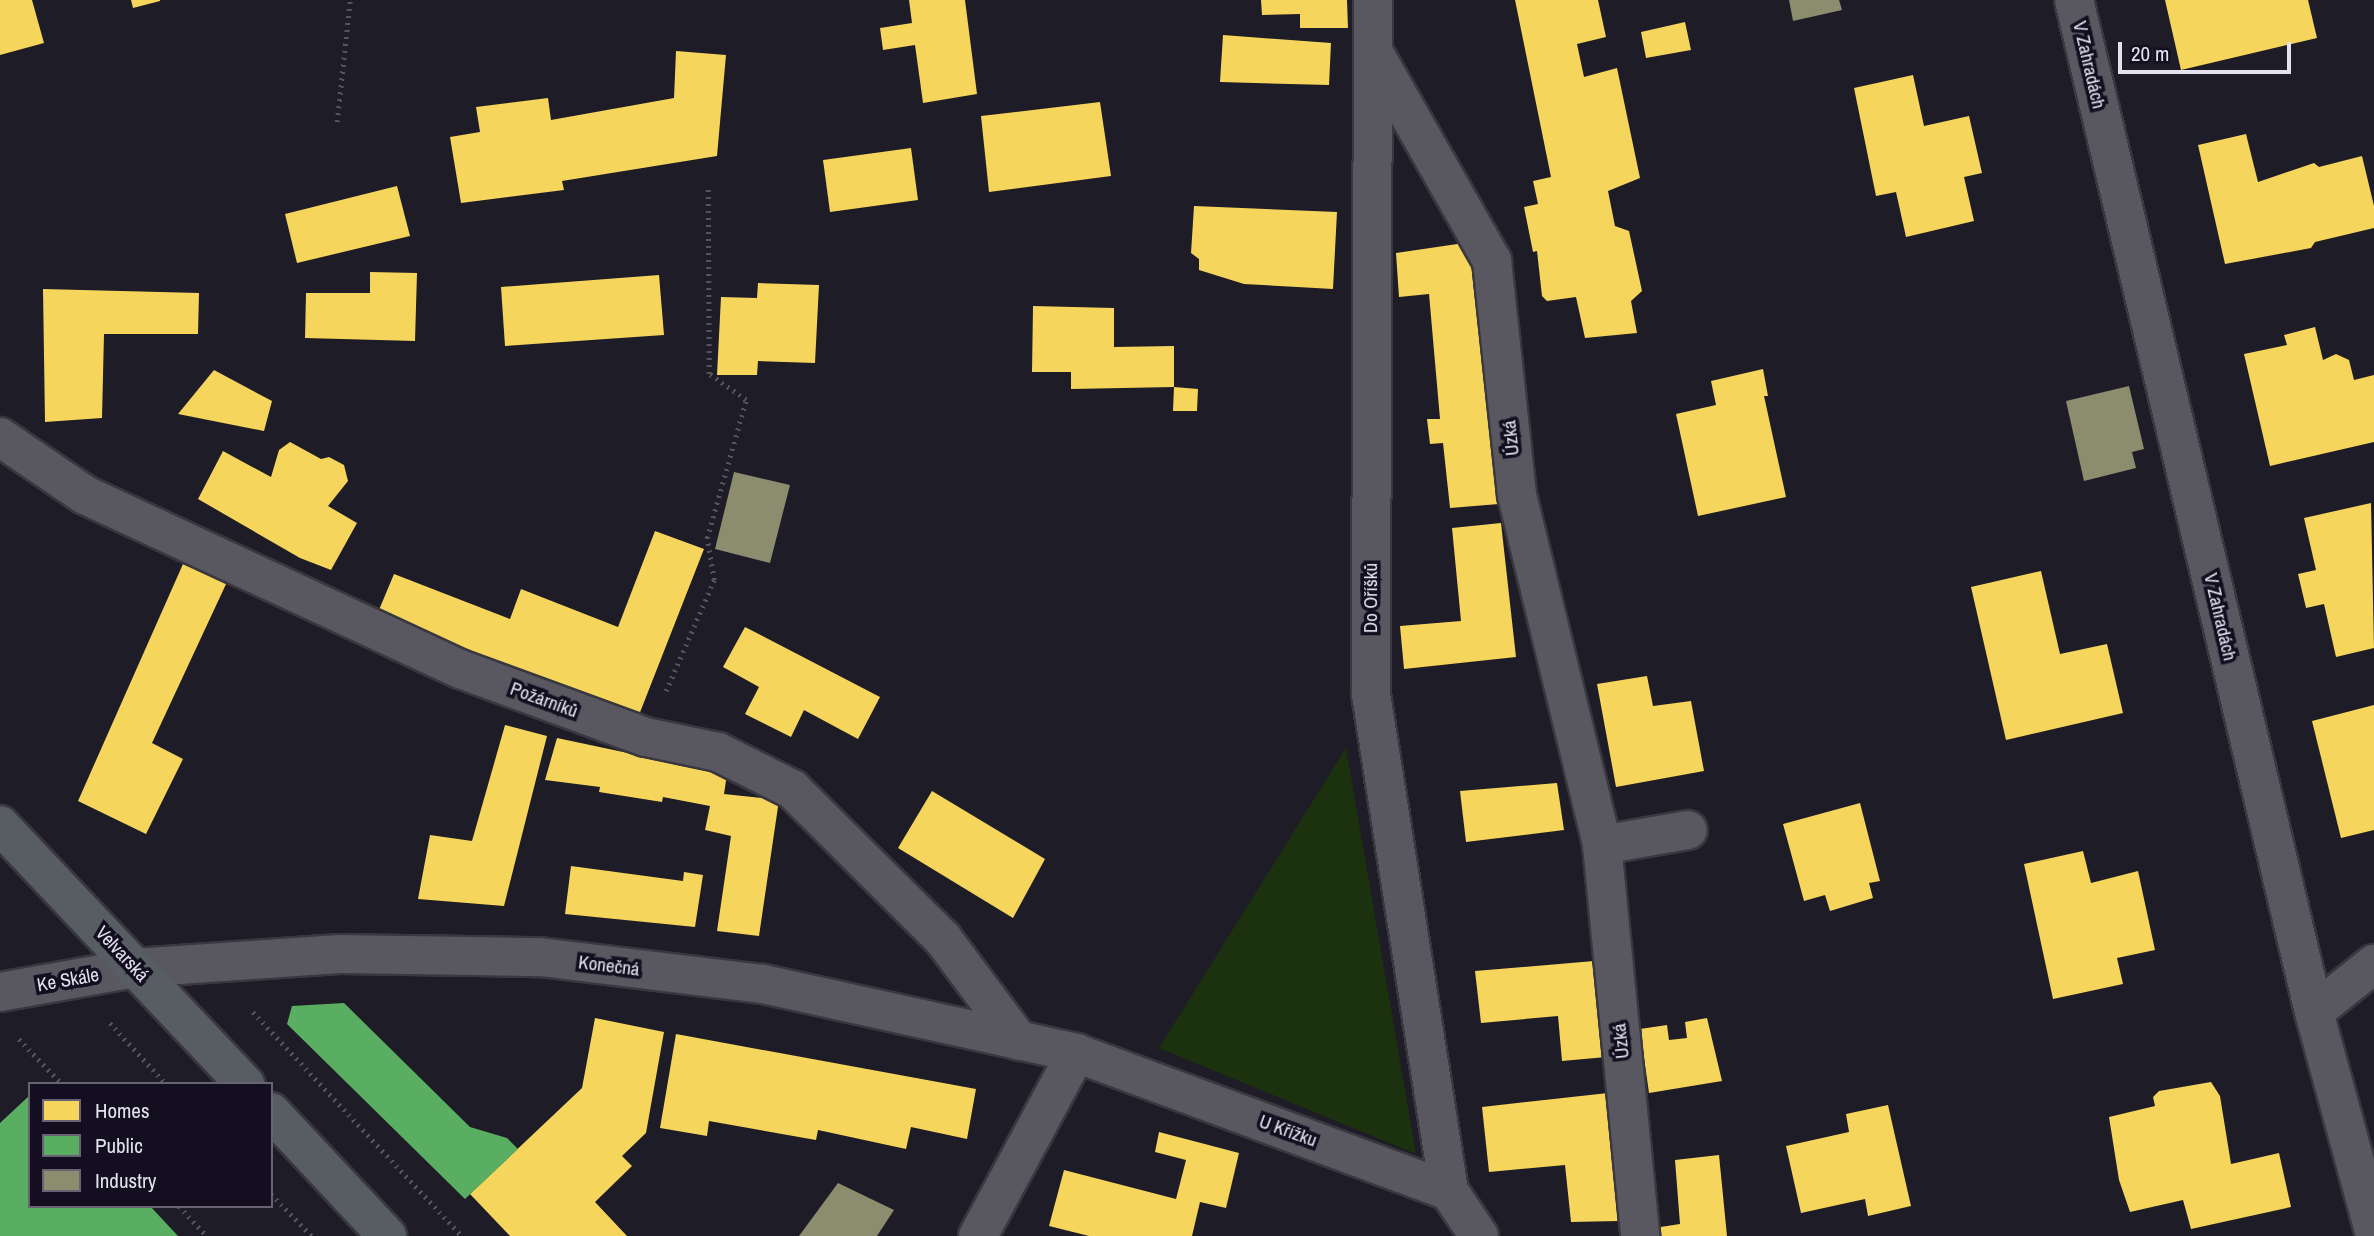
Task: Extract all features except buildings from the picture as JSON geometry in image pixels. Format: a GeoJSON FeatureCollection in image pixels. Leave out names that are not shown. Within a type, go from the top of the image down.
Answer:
{"type":"FeatureCollection","features":[{"type":"Feature","properties":{"kind":"main road","name":"Velvarská"},"geometry":{"type":"LineString","coordinates":[[0,825],[243,1082]]}},
{"type":"Feature","properties":{"kind":"main road"},"geometry":{"type":"LineString","coordinates":[[273,1114],[387,1236]]}},
{"type":"Feature","properties":{"kind":"street","name":"Do Oříšků"},"geometry":{"type":"LineString","coordinates":[[1373,0],[1371,694],[1449,1191]]}},
{"type":"Feature","properties":{"kind":"street","name":"V Zahradách"},"geometry":{"type":"LineString","coordinates":[[2074,0],[2314,1012],[2374,1231]]}},
{"type":"Feature","properties":{"kind":"street","name":"Úzká"},"geometry":{"type":"LineString","coordinates":[[1374,53],[1492,261],[1517,495],[1602,845],[1640,1236]]}},
{"type":"Feature","properties":{"kind":"street","name":"Požárníků"},"geometry":{"type":"LineString","coordinates":[[0,437],[85,495],[460,669],[646,737],[718,752],[792,789],[943,939],[1019,1041]]}},
{"type":"Feature","properties":{"kind":"street"},"geometry":{"type":"LineString","coordinates":[[1602,845],[1688,830]]}},
{"type":"Feature","properties":{"kind":"street","name":"Konečná"},"geometry":{"type":"LineString","coordinates":[[135,968],[340,954],[540,957],[763,984],[1076,1053]]}},
{"type":"Feature","properties":{"kind":"street"},"geometry":{"type":"LineString","coordinates":[[2314,1012],[2374,964]]}},
{"type":"Feature","properties":{"kind":"street","name":"Ke Skále"},"geometry":{"type":"LineString","coordinates":[[0,992],[135,968]]}},
{"type":"Feature","properties":{"kind":"street"},"geometry":{"type":"LineString","coordinates":[[978,1236],[1076,1053]]}},
{"type":"Feature","properties":{"kind":"street","name":"U Křížku"},"geometry":{"type":"LineString","coordinates":[[1076,1053],[1449,1191]]}},
{"type":"Feature","properties":{"kind":"street"},"geometry":{"type":"LineString","coordinates":[[1449,1191],[1479,1236]]}},
{"type":"Feature","properties":{"kind":"path"},"geometry":{"type":"LineString","coordinates":[[337,122],[350,0]]}},
{"type":"Feature","properties":{"kind":"path"},"geometry":{"type":"LineString","coordinates":[[646,737],[714,580],[708,538],[746,400],[709,374],[708,186]]}},
{"type":"Feature","properties":{"kind":"path"},"geometry":{"type":"LineString","coordinates":[[206,964],[462,1236]]}},
{"type":"Feature","properties":{"kind":"path"},"geometry":{"type":"LineString","coordinates":[[95,1024],[108,1021],[164,1082]]}},
{"type":"Feature","properties":{"kind":"path"},"geometry":{"type":"LineString","coordinates":[[8,1037],[29,1034]]}},
{"type":"Feature","properties":{"kind":"path"},"geometry":{"type":"LineString","coordinates":[[16,1035],[60,1082]]}},
{"type":"Feature","properties":{"kind":"path"},"geometry":{"type":"LineString","coordinates":[[273,1196],[312,1236]]}},
{"type":"Feature","properties":{"kind":"path"},"geometry":{"type":"LineString","coordinates":[[181,1208],[207,1236]]}},
{"type":"Feature","properties":{"kind":"green space"},"geometry":{"type":"Polygon","coordinates":[[[1346,748],[1416,1154],[1159,1048],[1346,748]]]}}]}
